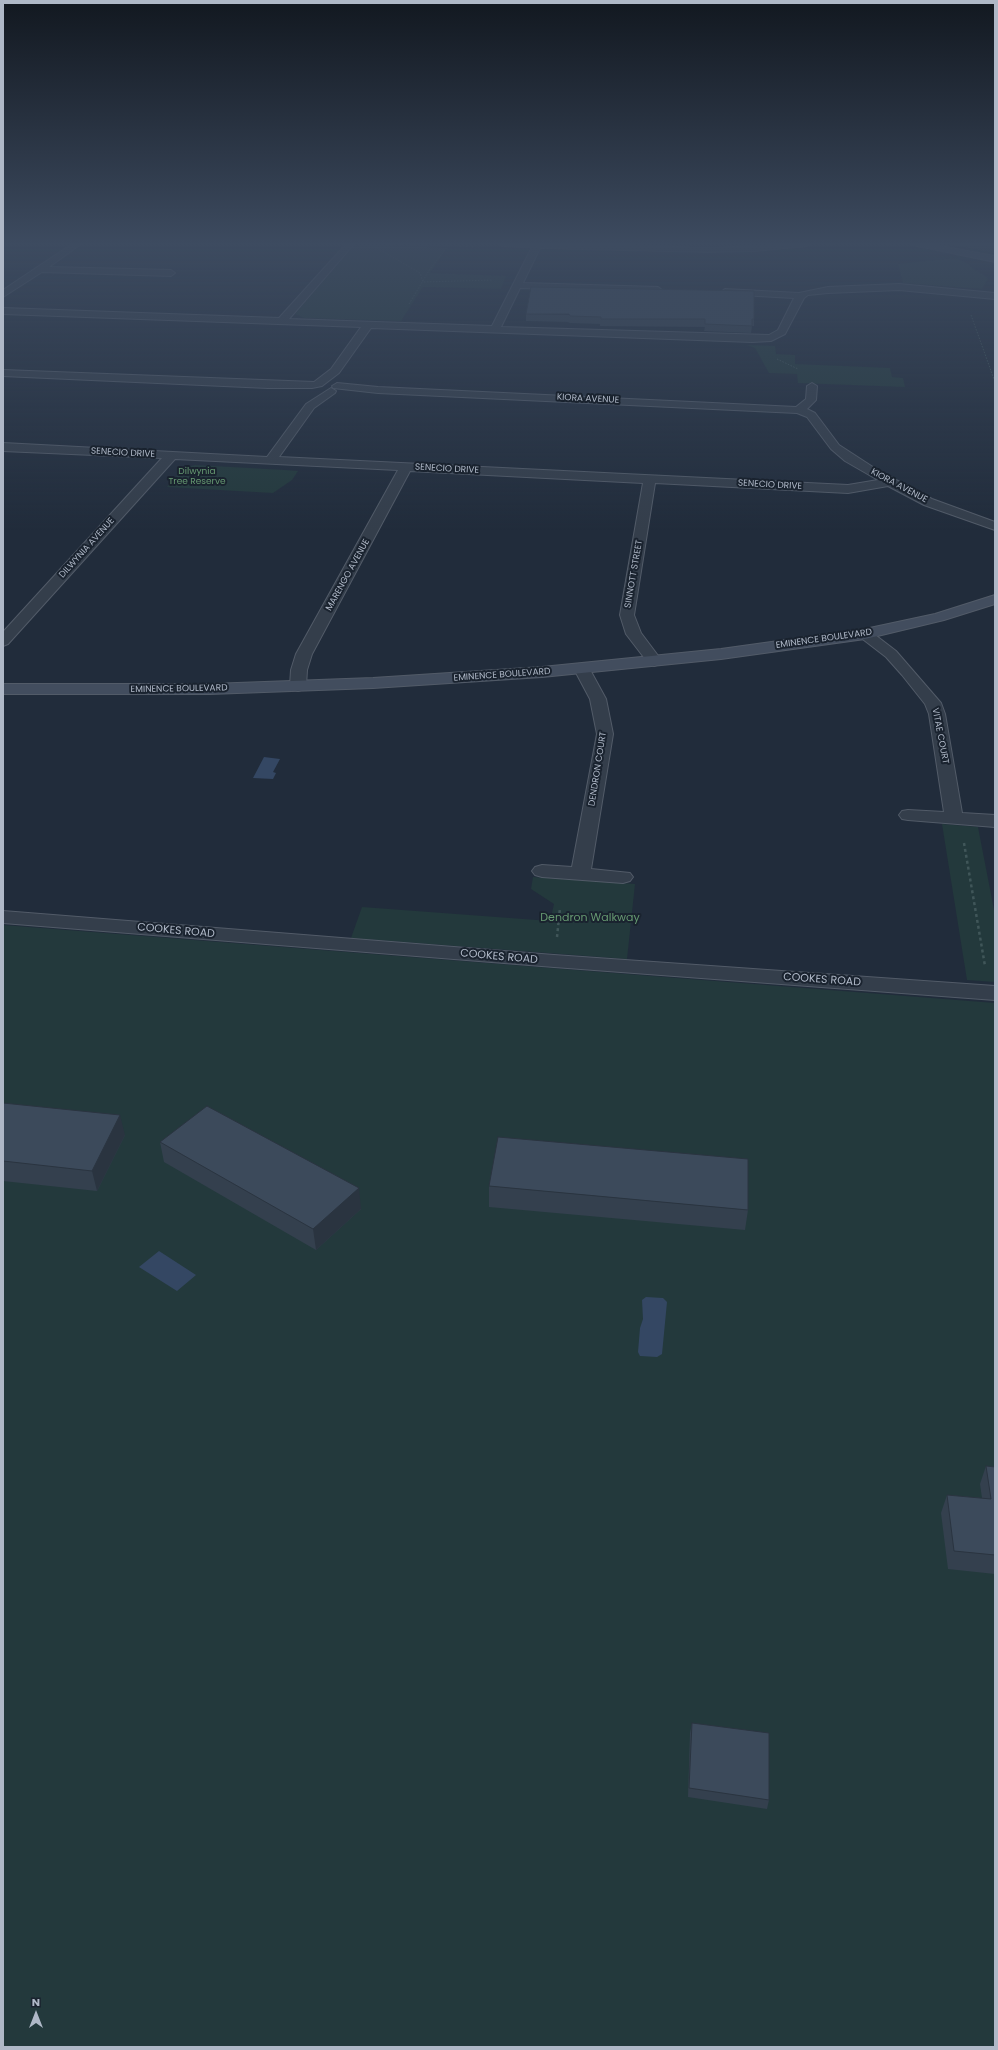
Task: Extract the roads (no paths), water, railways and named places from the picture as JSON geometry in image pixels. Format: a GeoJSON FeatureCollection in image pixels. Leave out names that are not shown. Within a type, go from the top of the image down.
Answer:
{"type":"FeatureCollection","features":[{"type":"Feature","properties":{"kind":"street"},"geometry":{"type":"LineString","coordinates":[[3,373],[313,387],[335,371],[357,340]]}},
{"type":"Feature","properties":{"kind":"street"},"geometry":{"type":"LineString","coordinates":[[270,461],[310,406],[334,388],[335,371]]}},
{"type":"Feature","properties":{"kind":"street"},"geometry":{"type":"LineString","coordinates":[[799,410],[811,400],[812,386]]}},
{"type":"Feature","properties":{"kind":"street"},"geometry":{"type":"LineString","coordinates":[[310,406],[313,387]]}},
{"type":"Feature","properties":{"kind":"street","name":"KIORA AVENUE"},"geometry":{"type":"LineString","coordinates":[[313,387],[799,410],[811,415],[825,436],[849,458],[928,502],[995,526]]}},
{"type":"Feature","properties":{"kind":"street","name":"SENECIO DRIVE"},"geometry":{"type":"LineString","coordinates":[[3,447],[848,489],[890,482]]}},
{"type":"Feature","properties":{"kind":"street","name":"DILWYNIA AVENUE"},"geometry":{"type":"LineString","coordinates":[[3,641],[172,456]]}},
{"type":"Feature","properties":{"kind":"street","name":"MARENGO AVENUE"},"geometry":{"type":"LineString","coordinates":[[298,686],[304,654],[406,467]]}},
{"type":"Feature","properties":{"kind":"street","name":"SINNOTT STREET"},"geometry":{"type":"LineString","coordinates":[[650,479],[627,615],[634,634],[654,661]]}},
{"type":"Feature","properties":{"kind":"street","name":"EMINENCE BOULEVARD"},"geometry":{"type":"LineString","coordinates":[[3,689],[140,690],[298,686],[444,679],[582,669],[865,634],[932,619],[995,599]]}},
{"type":"Feature","properties":{"kind":"street","name":"VITAE COURT"},"geometry":{"type":"LineString","coordinates":[[865,634],[895,658],[933,703],[937,714],[954,818]]}},
{"type":"Feature","properties":{"kind":"street","name":"DENDRON COURT"},"geometry":{"type":"LineString","coordinates":[[580,874],[605,734],[604,717],[598,699],[582,669]]}},
{"type":"Feature","properties":{"kind":"street"},"geometry":{"type":"LineString","coordinates":[[908,815],[995,821]]}},
{"type":"Feature","properties":{"kind":"street"},"geometry":{"type":"LineString","coordinates":[[542,871],[623,877]]}},
{"type":"Feature","properties":{"kind":"street","name":"COOKES ROAD"},"geometry":{"type":"LineString","coordinates":[[3,917],[554,961],[992,992]]}},
{"type":"Feature","properties":{"kind":"water"},"geometry":{"type":"Polygon","coordinates":[[[264,757],[280,759],[273,772],[276,773],[273,779],[253,778],[264,757]]]}},
{"type":"Feature","properties":{"kind":"water"},"geometry":{"type":"Polygon","coordinates":[[[159,1251],[196,1275],[177,1291],[139,1267],[159,1251]]]}},
{"type":"Feature","properties":{"kind":"water"},"geometry":{"type":"Polygon","coordinates":[[[646,1297],[663,1298],[667,1302],[662,1354],[657,1357],[640,1356],[638,1352],[640,1328],[643,1319],[642,1300],[646,1297]]]}},
{"type":"Feature","properties":{"kind":"park label","name":"Dilwynia Tree Reserve"},"geometry":{"type":"Point","coordinates":[197,478]}},
{"type":"Feature","properties":{"kind":"park label","name":"Dendron Walkway"},"geometry":{"type":"Point","coordinates":[590,918]}}]}
